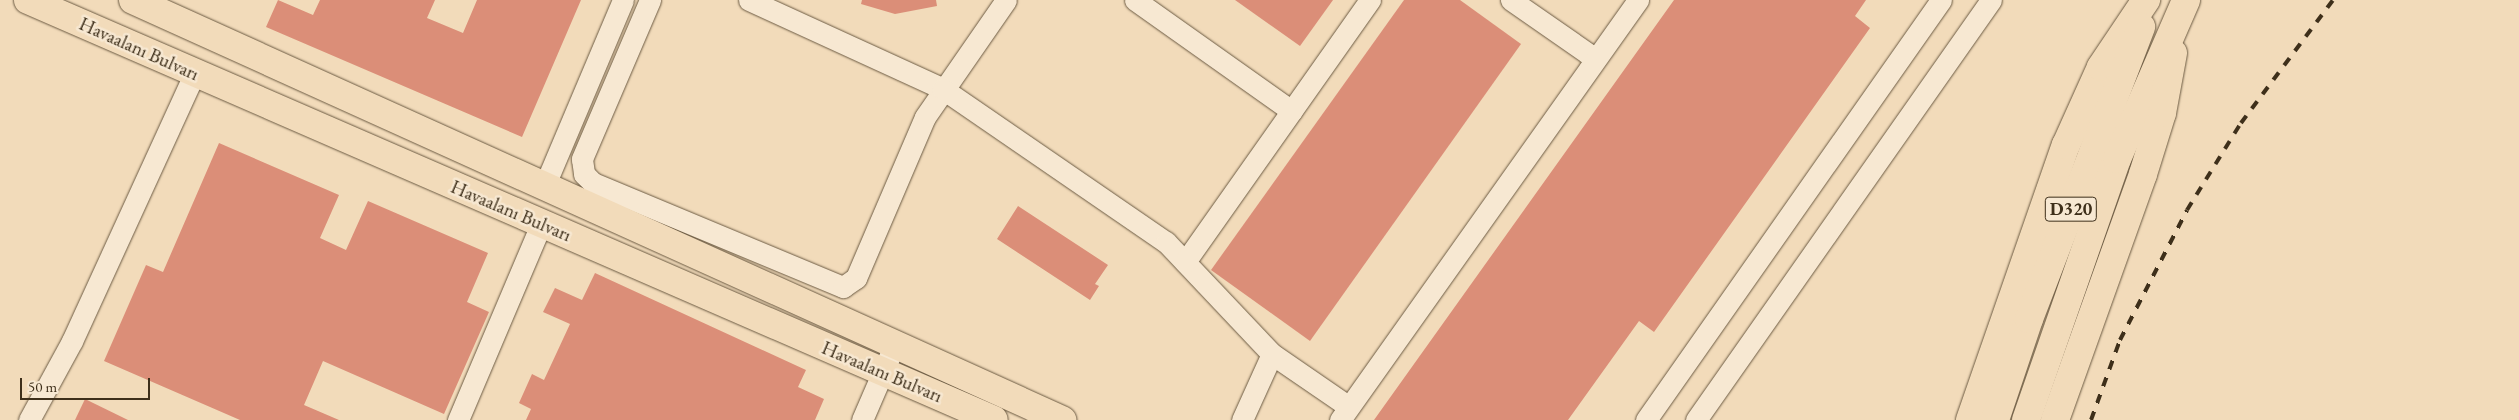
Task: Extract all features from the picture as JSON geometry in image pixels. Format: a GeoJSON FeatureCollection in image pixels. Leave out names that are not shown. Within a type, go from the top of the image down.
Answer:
{"type":"FeatureCollection","features":[{"type":"Feature","properties":{"kind":"main road","name":"Havaalanı Bulvarı"},"geometry":{"type":"LineString","coordinates":[[28,0],[194,74],[994,420]]}},
{"type":"Feature","properties":{"kind":"main road","name":"Havaalanı Bulvarı"},"geometry":{"type":"LineString","coordinates":[[133,0],[894,346],[1062,420]]}},
{"type":"Feature","properties":{"kind":"main road"},"geometry":{"type":"LineString","coordinates":[[1970,420],[2066,145],[2101,67],[2146,0]]}},
{"type":"Feature","properties":{"kind":"main road","name":"D320"},"geometry":{"type":"LineString","coordinates":[[1994,420],[2029,319],[2152,0]]}},
{"type":"Feature","properties":{"kind":"main road"},"geometry":{"type":"LineString","coordinates":[[2055,420],[2162,113],[2184,3]]}},
{"type":"Feature","properties":{"kind":"main road","name":"D320"},"geometry":{"type":"LineString","coordinates":[[2026,420],[2117,159],[2184,3]]}},
{"type":"Feature","properties":{"kind":"street"},"geometry":{"type":"LineString","coordinates":[[544,187],[623,0]]}},
{"type":"Feature","properties":{"kind":"street"},"geometry":{"type":"LineString","coordinates":[[650,0],[582,159],[584,174],[592,183],[838,287],[847,286],[856,278],[925,117],[1006,0]]}},
{"type":"Feature","properties":{"kind":"street"},"geometry":{"type":"LineString","coordinates":[[750,0],[943,89],[1166,242],[1272,354],[1345,414],[1638,0]]}},
{"type":"Feature","properties":{"kind":"street"},"geometry":{"type":"LineString","coordinates":[[1135,0],[1292,111]]}},
{"type":"Feature","properties":{"kind":"street"},"geometry":{"type":"LineString","coordinates":[[1185,262],[1370,0]]}},
{"type":"Feature","properties":{"kind":"street"},"geometry":{"type":"LineString","coordinates":[[1511,0],[1596,59]]}},
{"type":"Feature","properties":{"kind":"street"},"geometry":{"type":"LineString","coordinates":[[1646,420],[1942,0]]}},
{"type":"Feature","properties":{"kind":"street"},"geometry":{"type":"LineString","coordinates":[[1696,420],[1991,0]]}},
{"type":"Feature","properties":{"kind":"street"},"geometry":{"type":"LineString","coordinates":[[29,420],[72,341],[194,74]]}},
{"type":"Feature","properties":{"kind":"street"},"geometry":{"type":"LineString","coordinates":[[458,420],[541,224]]}},
{"type":"Feature","properties":{"kind":"street"},"geometry":{"type":"LineString","coordinates":[[862,420],[894,346]]}},
{"type":"Feature","properties":{"kind":"street"},"geometry":{"type":"LineString","coordinates":[[1242,420],[1272,354]]}},
{"type":"Feature","properties":{"kind":"building"},"geometry":{"type":"Polygon","coordinates":[[[278,0],[313,15],[320,0],[435,0],[427,18],[463,33],[477,0],[581,0],[522,137],[266,27],[278,0]]]}},
{"type":"Feature","properties":{"kind":"building"},"geometry":{"type":"Polygon","coordinates":[[[862,0],[936,0],[937,6],[895,14],[861,4],[862,0]]]}},
{"type":"Feature","properties":{"kind":"building"},"geometry":{"type":"Polygon","coordinates":[[[1235,0],[1333,0],[1300,46],[1235,0]]]}},
{"type":"Feature","properties":{"kind":"building"},"geometry":{"type":"Polygon","coordinates":[[[1404,0],[1460,0],[1521,44],[1310,341],[1211,270],[1404,0]]]}},
{"type":"Feature","properties":{"kind":"building"},"geometry":{"type":"Polygon","coordinates":[[[1674,0],[1866,0],[1855,16],[1870,28],[1654,332],[1639,321],[1568,420],[1374,420],[1674,0]]]}},
{"type":"Feature","properties":{"kind":"building"},"geometry":{"type":"Polygon","coordinates":[[[219,143],[339,195],[320,238],[346,250],[368,201],[488,253],[467,302],[489,312],[444,414],[323,361],[304,405],[339,420],[240,420],[104,361],[146,265],[163,272],[219,143]]]}},
{"type":"Feature","properties":{"kind":"building"},"geometry":{"type":"Polygon","coordinates":[[[1018,206],[1108,265],[1095,284],[1099,286],[1090,300],[997,239],[1018,206]]]}},
{"type":"Feature","properties":{"kind":"building"},"geometry":{"type":"Polygon","coordinates":[[[595,273],[806,370],[798,387],[824,399],[815,420],[526,420],[531,409],[519,403],[532,374],[544,380],[570,324],[543,312],[555,288],[582,300],[595,273]]]}},
{"type":"Feature","properties":{"kind":"building"},"geometry":{"type":"Polygon","coordinates":[[[85,399],[128,420],[75,420],[85,399]]]}},
{"type":"Feature","properties":{"kind":"railway"},"geometry":{"type":"LineString","coordinates":[[2091,420],[2120,340],[2187,210],[2241,123],[2333,0]]}}]}
